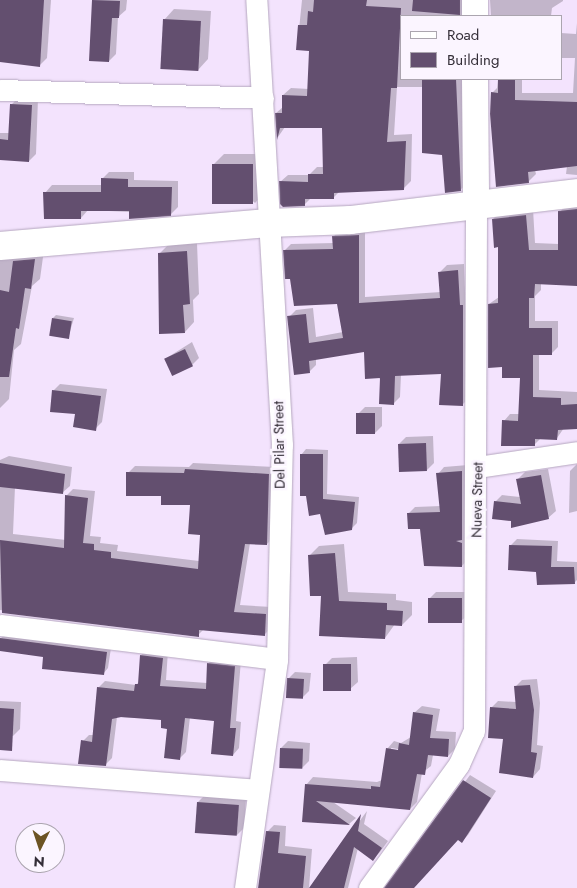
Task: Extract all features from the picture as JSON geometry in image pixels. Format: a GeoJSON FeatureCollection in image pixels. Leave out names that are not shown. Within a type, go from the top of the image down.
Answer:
{"type":"FeatureCollection","features":[{"type":"Feature","properties":{"kind":"main road"},"geometry":{"type":"LineString","coordinates":[[0,246],[268,223],[351,220],[577,194]]}},
{"type":"Feature","properties":{"kind":"street","name":"Del Pilar Street"},"geometry":{"type":"LineString","coordinates":[[244,888],[277,659],[282,445],[256,0]]}},
{"type":"Feature","properties":{"kind":"street"},"geometry":{"type":"LineString","coordinates":[[475,0],[475,15]]}},
{"type":"Feature","properties":{"kind":"street","name":"Nueva Street"},"geometry":{"type":"LineString","coordinates":[[370,888],[459,764],[474,731],[477,467],[475,80]]}},
{"type":"Feature","properties":{"kind":"street"},"geometry":{"type":"LineString","coordinates":[[0,90],[263,98]]}},
{"type":"Feature","properties":{"kind":"street"},"geometry":{"type":"LineString","coordinates":[[477,467],[577,452]]}},
{"type":"Feature","properties":{"kind":"street"},"geometry":{"type":"LineString","coordinates":[[0,625],[277,659]]}},
{"type":"Feature","properties":{"kind":"street"},"geometry":{"type":"LineString","coordinates":[[0,770],[258,790]]}},
{"type":"Feature","properties":{"kind":"building"},"geometry":{"type":"Polygon","coordinates":[[[0,0],[44,0],[40,67],[0,62],[0,0]]]}},
{"type":"Feature","properties":{"kind":"building"},"geometry":{"type":"Polygon","coordinates":[[[92,0],[120,1],[119,18],[112,18],[109,62],[89,61],[92,0]]]}},
{"type":"Feature","properties":{"kind":"building"},"geometry":{"type":"Polygon","coordinates":[[[314,0],[367,0],[366,6],[401,8],[397,88],[391,88],[387,142],[406,141],[404,190],[334,193],[334,199],[305,199],[305,206],[283,207],[280,204],[279,181],[308,182],[308,174],[323,174],[322,128],[280,128],[277,140],[275,113],[282,113],[282,95],[307,96],[309,51],[296,50],[298,25],[307,25],[308,11],[313,12],[314,0]]]}},
{"type":"Feature","properties":{"kind":"building"},"geometry":{"type":"Polygon","coordinates":[[[413,0],[460,0],[460,15],[412,11],[413,0]]]}},
{"type":"Feature","properties":{"kind":"building"},"geometry":{"type":"Polygon","coordinates":[[[163,19],[201,21],[198,71],[160,69],[163,19]]]}},
{"type":"Feature","properties":{"kind":"building"},"geometry":{"type":"Polygon","coordinates":[[[422,80],[456,80],[461,191],[445,193],[442,155],[422,153],[422,80]]]}},
{"type":"Feature","properties":{"kind":"building"},"geometry":{"type":"Polygon","coordinates":[[[498,80],[515,80],[515,100],[577,102],[577,166],[528,172],[529,183],[496,187],[490,114],[491,92],[498,93],[498,80]]]}},
{"type":"Feature","properties":{"kind":"building"},"geometry":{"type":"Polygon","coordinates":[[[10,104],[32,105],[29,162],[0,160],[0,139],[8,140],[10,104]]]}},
{"type":"Feature","properties":{"kind":"building"},"geometry":{"type":"Polygon","coordinates":[[[212,164],[253,164],[253,204],[212,204],[212,164]]]}},
{"type":"Feature","properties":{"kind":"building"},"geometry":{"type":"Polygon","coordinates":[[[101,178],[128,179],[128,187],[172,187],[171,216],[129,219],[129,211],[81,211],[81,219],[44,219],[43,192],[101,192],[101,178]]]}},
{"type":"Feature","properties":{"kind":"building"},"geometry":{"type":"Polygon","coordinates":[[[577,209],[577,286],[535,284],[534,298],[529,298],[529,328],[552,328],[552,355],[533,355],[533,397],[561,398],[561,405],[577,404],[577,429],[558,430],[557,440],[535,439],[535,446],[501,446],[502,420],[518,421],[520,378],[502,378],[502,367],[488,368],[488,304],[498,303],[498,247],[494,248],[492,219],[526,215],[529,250],[558,250],[558,211],[577,209]]]}},
{"type":"Feature","properties":{"kind":"building"},"geometry":{"type":"Polygon","coordinates":[[[359,235],[359,303],[440,298],[438,272],[458,270],[460,305],[463,305],[463,406],[439,405],[441,374],[395,376],[394,405],[379,404],[380,378],[365,379],[364,352],[309,361],[310,373],[294,375],[287,316],[306,314],[309,343],[343,338],[337,304],[294,306],[290,279],[285,279],[283,250],[333,249],[332,236],[359,235]]]}},
{"type":"Feature","properties":{"kind":"building"},"geometry":{"type":"Polygon","coordinates":[[[187,251],[190,304],[183,305],[185,333],[159,334],[158,253],[187,251]]]}},
{"type":"Feature","properties":{"kind":"building"},"geometry":{"type":"Polygon","coordinates":[[[35,259],[31,289],[25,288],[19,329],[16,328],[9,377],[0,377],[0,290],[9,292],[13,261],[35,259]]]}},
{"type":"Feature","properties":{"kind":"building"},"geometry":{"type":"Polygon","coordinates":[[[52,318],[72,321],[69,339],[49,336],[52,318]]]}},
{"type":"Feature","properties":{"kind":"building"},"geometry":{"type":"Polygon","coordinates":[[[185,349],[193,366],[172,376],[164,359],[185,349]]]}},
{"type":"Feature","properties":{"kind":"building"},"geometry":{"type":"Polygon","coordinates":[[[52,390],[101,396],[96,431],[73,427],[75,414],[50,412],[52,390]]]}},
{"type":"Feature","properties":{"kind":"building"},"geometry":{"type":"Polygon","coordinates":[[[356,413],[375,413],[375,434],[356,434],[356,413]]]}},
{"type":"Feature","properties":{"kind":"building"},"geometry":{"type":"Polygon","coordinates":[[[426,443],[427,471],[399,472],[398,444],[426,443]]]}},
{"type":"Feature","properties":{"kind":"building"},"geometry":{"type":"Polygon","coordinates":[[[300,454],[323,454],[323,499],[355,502],[352,530],[325,535],[320,514],[309,516],[306,496],[300,496],[300,454]]]}},
{"type":"Feature","properties":{"kind":"building"},"geometry":{"type":"Polygon","coordinates":[[[0,463],[65,474],[63,494],[0,487],[0,463]]]}},
{"type":"Feature","properties":{"kind":"building"},"geometry":{"type":"Polygon","coordinates":[[[185,469],[269,474],[267,545],[245,544],[234,612],[266,614],[265,636],[199,630],[199,637],[2,613],[0,540],[64,548],[65,495],[88,498],[83,543],[94,544],[94,550],[111,552],[111,558],[198,569],[200,535],[188,534],[190,505],[161,505],[161,496],[126,496],[126,472],[184,473],[185,469]]]}},
{"type":"Feature","properties":{"kind":"building"},"geometry":{"type":"Polygon","coordinates":[[[462,471],[462,540],[456,541],[462,543],[462,567],[424,566],[420,529],[408,529],[407,513],[440,512],[436,473],[462,471]]]}},
{"type":"Feature","properties":{"kind":"building"},"geometry":{"type":"Polygon","coordinates":[[[541,475],[549,519],[511,528],[511,521],[492,519],[494,501],[521,504],[516,479],[541,475]]]}},
{"type":"Feature","properties":{"kind":"building"},"geometry":{"type":"Polygon","coordinates":[[[509,545],[552,546],[551,567],[574,567],[575,584],[537,585],[536,572],[508,570],[509,545]]]}},
{"type":"Feature","properties":{"kind":"building"},"geometry":{"type":"Polygon","coordinates":[[[335,553],[339,601],[387,603],[387,610],[403,611],[402,626],[386,625],[385,639],[319,636],[321,596],[310,596],[308,555],[335,553]]]}},
{"type":"Feature","properties":{"kind":"building"},"geometry":{"type":"Polygon","coordinates":[[[428,598],[462,598],[462,623],[428,623],[428,598]]]}},
{"type":"Feature","properties":{"kind":"building"},"geometry":{"type":"Polygon","coordinates":[[[0,638],[107,652],[104,675],[42,669],[43,657],[0,651],[0,638]]]}},
{"type":"Feature","properties":{"kind":"building"},"geometry":{"type":"Polygon","coordinates":[[[140,655],[163,658],[160,686],[206,689],[207,663],[235,666],[230,728],[236,728],[233,756],[211,754],[214,721],[185,718],[180,760],[164,758],[167,729],[161,728],[161,720],[121,717],[112,719],[106,766],[78,764],[81,740],[92,742],[97,687],[134,691],[135,684],[138,684],[140,655]]]}},
{"type":"Feature","properties":{"kind":"building"},"geometry":{"type":"Polygon","coordinates":[[[323,664],[351,664],[351,691],[323,691],[323,664]]]}},
{"type":"Feature","properties":{"kind":"building"},"geometry":{"type":"Polygon","coordinates":[[[287,678],[304,679],[303,699],[286,698],[287,678]]]}},
{"type":"Feature","properties":{"kind":"building"},"geometry":{"type":"Polygon","coordinates":[[[530,685],[534,710],[531,752],[537,753],[533,778],[499,773],[503,739],[488,738],[490,707],[516,709],[514,686],[530,685]]]}},
{"type":"Feature","properties":{"kind":"building"},"geometry":{"type":"Polygon","coordinates":[[[0,708],[14,709],[12,751],[0,750],[0,708]]]}},
{"type":"Feature","properties":{"kind":"building"},"geometry":{"type":"Polygon","coordinates":[[[413,712],[433,715],[430,738],[449,739],[448,757],[428,755],[425,775],[417,774],[410,810],[316,801],[350,825],[302,822],[305,784],[371,789],[371,786],[380,787],[386,748],[398,750],[399,743],[409,745],[413,712]]]}},
{"type":"Feature","properties":{"kind":"building"},"geometry":{"type":"Polygon","coordinates":[[[280,748],[303,749],[302,769],[279,768],[280,748]]]}},
{"type":"Feature","properties":{"kind":"building"},"geometry":{"type":"Polygon","coordinates":[[[463,780],[491,798],[462,843],[458,840],[414,888],[384,888],[463,780]]]}},
{"type":"Feature","properties":{"kind":"building"},"geometry":{"type":"Polygon","coordinates":[[[197,802],[239,805],[237,836],[195,833],[197,802]]]}},
{"type":"Feature","properties":{"kind":"building"},"geometry":{"type":"Polygon","coordinates":[[[361,814],[358,831],[382,848],[373,861],[354,847],[344,888],[309,888],[361,814]]]}},
{"type":"Feature","properties":{"kind":"building"},"geometry":{"type":"Polygon","coordinates":[[[266,831],[280,832],[278,853],[306,856],[303,888],[258,888],[266,831]]]}}]}
